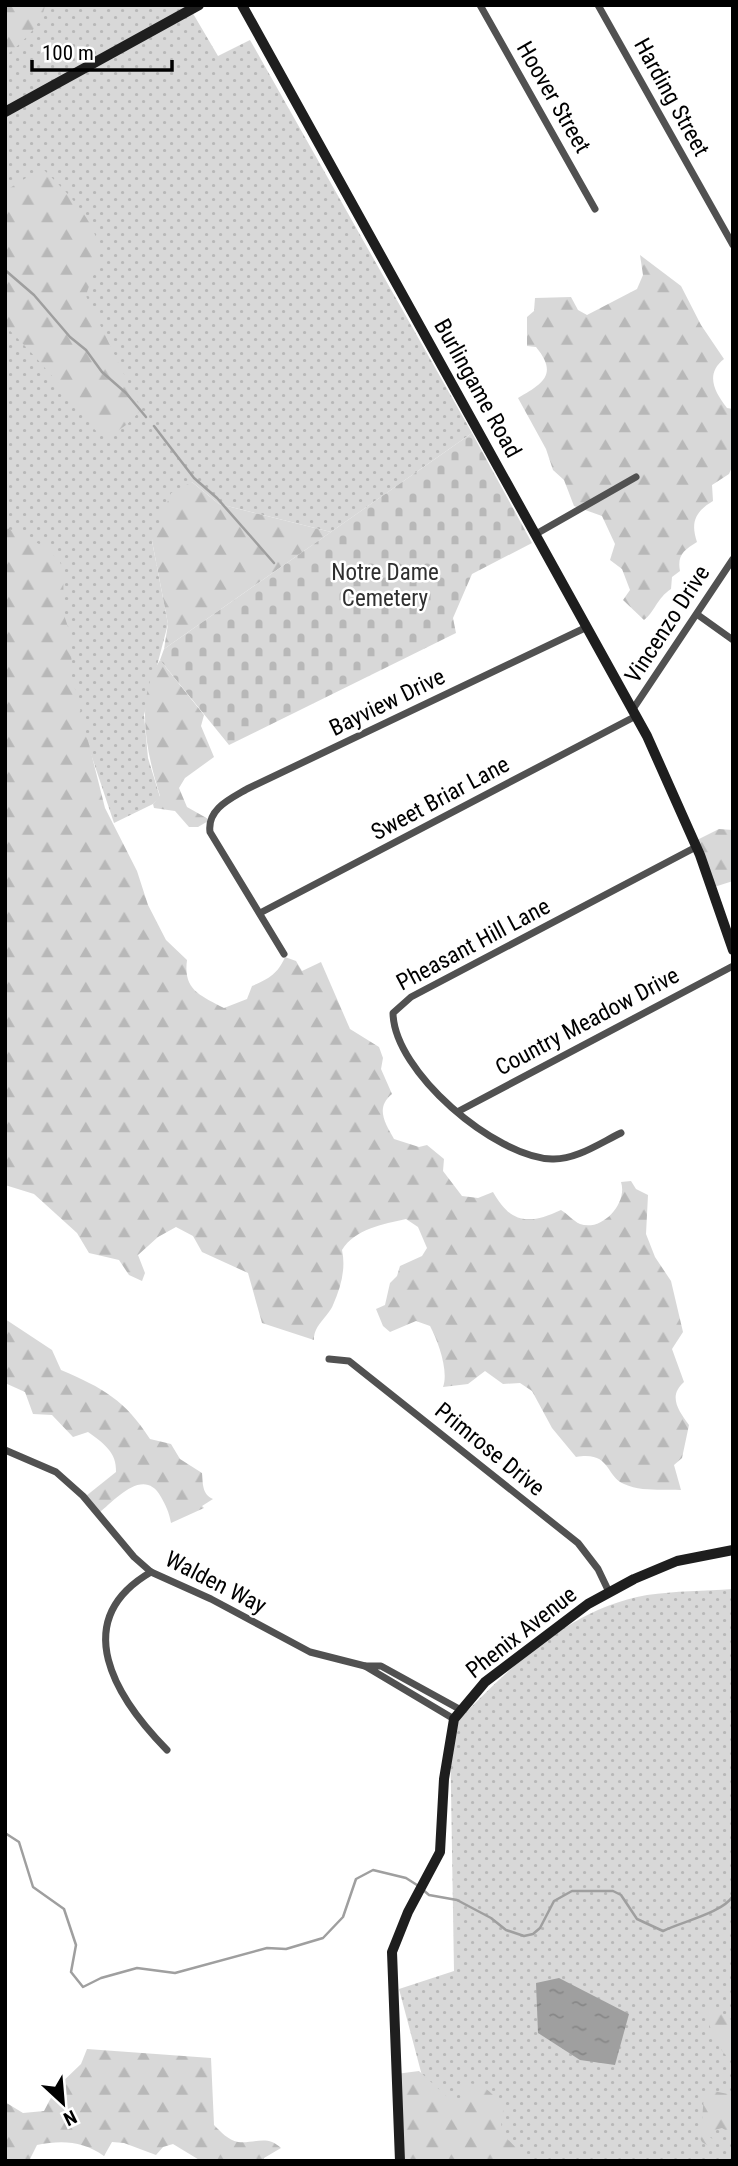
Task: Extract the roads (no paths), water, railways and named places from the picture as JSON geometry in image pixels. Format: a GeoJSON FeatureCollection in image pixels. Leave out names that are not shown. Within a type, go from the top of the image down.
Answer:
{"type":"FeatureCollection","features":[{"type":"Feature","properties":{"kind":"street"},"geometry":{"type":"LineString","coordinates":[[5,112],[199,5]]}},
{"type":"Feature","properties":{"kind":"street","name":"Burlingame Road"},"geometry":{"type":"LineString","coordinates":[[242,5],[635,712],[696,847],[733,950]]}},
{"type":"Feature","properties":{"kind":"street","name":"Hoover Street"},"geometry":{"type":"LineString","coordinates":[[480,5],[595,209]]}},
{"type":"Feature","properties":{"kind":"street","name":"Harding Street"},"geometry":{"type":"LineString","coordinates":[[598,5],[733,245]]}},
{"type":"Feature","properties":{"kind":"street"},"geometry":{"type":"LineString","coordinates":[[536,534],[636,477]]}},
{"type":"Feature","properties":{"kind":"street","name":"Vincenzo Drive"},"geometry":{"type":"LineString","coordinates":[[635,712],[733,559]]}},
{"type":"Feature","properties":{"kind":"street"},"geometry":{"type":"LineString","coordinates":[[698,615],[733,640]]}},
{"type":"Feature","properties":{"kind":"street","name":"Bayview Drive"},"geometry":{"type":"LineString","coordinates":[[260,913],[210,832],[210,821],[219,806],[587,627]]}},
{"type":"Feature","properties":{"kind":"street","name":"Sweet Briar Lane"},"geometry":{"type":"LineString","coordinates":[[260,913],[635,712]]}},
{"type":"Feature","properties":{"kind":"street","name":"Pheasant Hill Lane"},"geometry":{"type":"LineString","coordinates":[[621,1133],[570,1157],[541,1158],[500,1144],[427,1083],[402,1046],[393,1025],[393,1013],[397,1007],[696,847]]}},
{"type":"Feature","properties":{"kind":"street"},"geometry":{"type":"LineString","coordinates":[[260,913],[285,954]]}},
{"type":"Feature","properties":{"kind":"street","name":"Country Meadow Drive"},"geometry":{"type":"LineString","coordinates":[[459,1111],[733,966]]}},
{"type":"Feature","properties":{"kind":"street","name":"Primrose Drive"},"geometry":{"type":"LineString","coordinates":[[329,1359],[349,1361],[578,1543],[598,1569],[609,1592]]}},
{"type":"Feature","properties":{"kind":"street","name":"Walden Way"},"geometry":{"type":"LineString","coordinates":[[5,1450],[56,1472],[83,1496],[134,1557],[151,1572],[211,1599],[310,1651],[365,1666],[457,1715]]}},
{"type":"Feature","properties":{"kind":"street","name":"Phenix Avenue"},"geometry":{"type":"LineString","coordinates":[[457,1715],[485,1682],[588,1604],[677,1561],[733,1550]]}},
{"type":"Feature","properties":{"kind":"street"},"geometry":{"type":"LineString","coordinates":[[151,1572],[121,1593],[111,1608],[107,1622],[107,1655],[110,1672],[125,1700],[167,1750]]}},
{"type":"Feature","properties":{"kind":"street"},"geometry":{"type":"LineString","coordinates":[[400,2161],[392,1954],[399,1931],[442,1846],[444,1779],[457,1715]]}},
{"type":"Feature","properties":{"kind":"water"},"geometry":{"type":"Polygon","coordinates":[[[559,1978],[629,2014],[615,2065],[580,2060],[538,2033],[536,1983],[559,1978]]]}},
{"type":"Feature","properties":{"kind":"waterway"},"geometry":{"type":"LineString","coordinates":[[5,270],[34,295],[146,417]]}},
{"type":"Feature","properties":{"kind":"waterway"},"geometry":{"type":"LineString","coordinates":[[154,426],[194,478],[217,498],[274,563]]}},
{"type":"Feature","properties":{"kind":"waterway"},"geometry":{"type":"LineString","coordinates":[[5,1833],[19,1842],[33,1887],[64,1909],[76,1945],[71,1972],[83,1987],[101,1978],[137,1968],[175,1973],[267,1948],[286,1949],[323,1938],[343,1917],[356,1879],[373,1870],[406,1878],[417,1885]]}},
{"type":"Feature","properties":{"kind":"waterway"},"geometry":{"type":"LineString","coordinates":[[422,1889],[429,1895],[457,1900],[491,1918],[506,1930],[524,1936],[533,1934],[540,1928],[554,1901],[572,1891],[613,1891],[621,1895],[637,1919],[663,1931],[712,1912],[733,1896]]}},
{"type":"Feature","properties":{"kind":"park label","name":"Notre Dame Cemetery"},"geometry":{"type":"Point","coordinates":[385,585]}}]}
